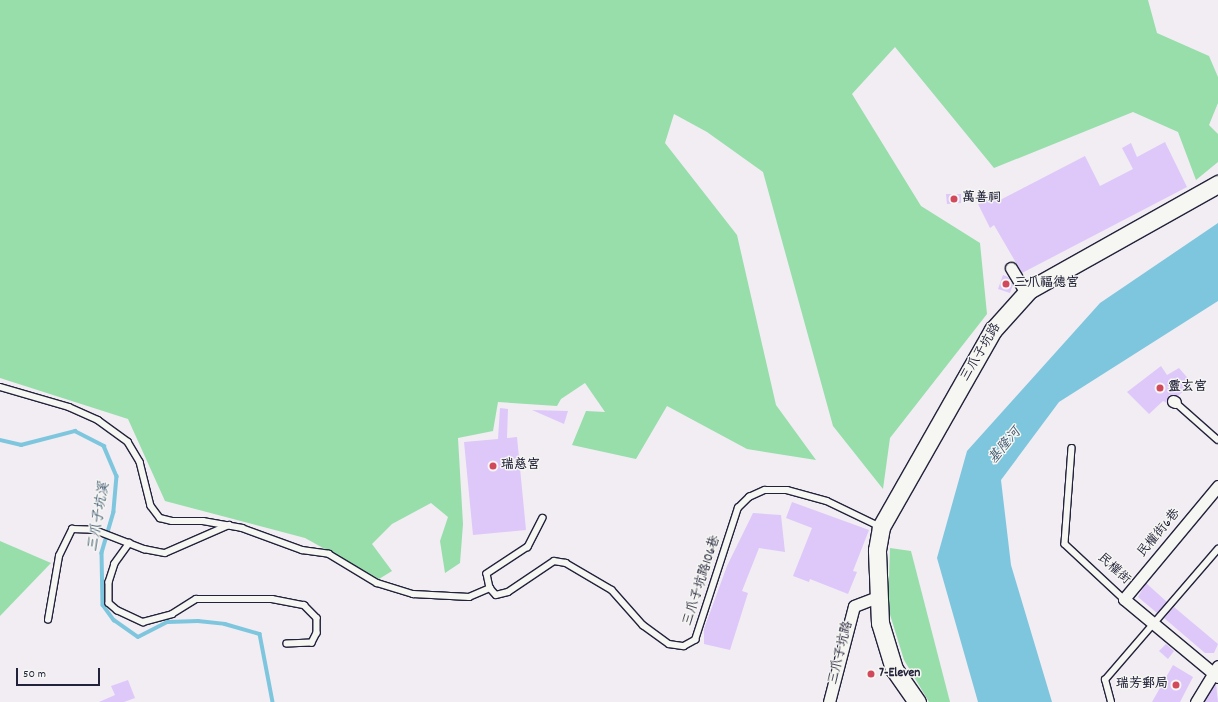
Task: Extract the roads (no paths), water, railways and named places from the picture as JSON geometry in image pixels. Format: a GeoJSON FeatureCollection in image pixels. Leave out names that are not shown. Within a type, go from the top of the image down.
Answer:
{"type":"FeatureCollection","features":[{"type":"Feature","properties":{"kind":"main road","name":"三爪子坑路"},"geometry":{"type":"LineString","coordinates":[[917,702],[894,669],[880,623],[877,550],[881,527],[993,330],[1026,293],[1218,184]]}},
{"type":"Feature","properties":{"kind":"street"},"geometry":{"type":"LineString","coordinates":[[1010,268],[1026,293]]}},
{"type":"Feature","properties":{"kind":"street","name":"民權街6巷"},"geometry":{"type":"LineString","coordinates":[[1124,599],[1218,486]]}},
{"type":"Feature","properties":{"kind":"street","name":"三爪子坑路"},"geometry":{"type":"LineString","coordinates":[[829,702],[854,606],[878,597]]}},
{"type":"Feature","properties":{"kind":"street","name":"民權街"},"geometry":{"type":"LineString","coordinates":[[1124,599],[1153,625],[1216,672]]}},
{"type":"Feature","properties":{"kind":"street"},"geometry":{"type":"LineString","coordinates":[[1196,702],[1216,672]]}},
{"type":"Feature","properties":{"kind":"lane"},"geometry":{"type":"LineString","coordinates":[[0,387],[69,407],[98,420],[128,442],[140,462],[151,506],[160,518],[172,521],[203,521],[229,525],[302,550],[329,554],[377,583],[413,594],[470,597],[490,588],[487,574],[528,547],[543,518]]}},
{"type":"Feature","properties":{"kind":"lane"},"geometry":{"type":"LineString","coordinates":[[1174,401],[1218,440]]}},
{"type":"Feature","properties":{"kind":"lane","name":"民權街"},"geometry":{"type":"LineString","coordinates":[[1072,448],[1065,544],[1124,599]]}},
{"type":"Feature","properties":{"kind":"lane","name":"三爪子坑路106巷"},"geometry":{"type":"LineString","coordinates":[[490,588],[496,595],[508,592],[554,561],[566,563],[612,590],[643,625],[669,644],[684,646],[695,640],[738,508],[749,497],[764,490],[787,490],[827,501],[881,527]]}},
{"type":"Feature","properties":{"kind":"lane"},"geometry":{"type":"LineString","coordinates":[[48,620],[59,556],[72,529],[83,528],[100,532],[130,543],[165,553],[229,525]]}},
{"type":"Feature","properties":{"kind":"lane"},"geometry":{"type":"LineString","coordinates":[[130,543],[115,564],[109,582],[109,603],[117,610],[144,622],[172,614],[196,599],[264,599],[304,605],[317,618],[317,634],[312,643],[287,644]]}},
{"type":"Feature","properties":{"kind":"lane"},"geometry":{"type":"LineString","coordinates":[[1111,702],[1106,680],[1218,549]]}},
{"type":"Feature","properties":{"kind":"water","name":"基隆河"},"geometry":{"type":"Polygon","coordinates":[[[1218,223],[1218,301],[1059,402],[1001,480],[1011,565],[1052,702],[978,702],[937,558],[967,451],[1100,303],[1218,223]]]}},
{"type":"Feature","properties":{"kind":"waterway","name":"三爪子坑溪"},"geometry":{"type":"LineString","coordinates":[[0,440],[21,445],[75,431],[104,446],[117,476],[114,512],[102,553],[103,605],[114,620],[138,637],[168,622],[198,621],[225,624],[260,634],[273,702]]}},
{"type":"Feature","properties":{"kind":"place","name":"萬善祠"},"geometry":{"type":"Point","coordinates":[954,199]}},
{"type":"Feature","properties":{"kind":"place","name":"三爪福德宮"},"geometry":{"type":"Point","coordinates":[1006,284]}},
{"type":"Feature","properties":{"kind":"place","name":"靈玄宮"},"geometry":{"type":"Point","coordinates":[1160,388]}},
{"type":"Feature","properties":{"kind":"place","name":"瑞慈宮"},"geometry":{"type":"Point","coordinates":[493,466]}},
{"type":"Feature","properties":{"kind":"place","name":"7-Eleven"},"geometry":{"type":"Point","coordinates":[871,674]}},
{"type":"Feature","properties":{"kind":"place","name":"瑞芳郵局"},"geometry":{"type":"Point","coordinates":[1176,685]}}]}
